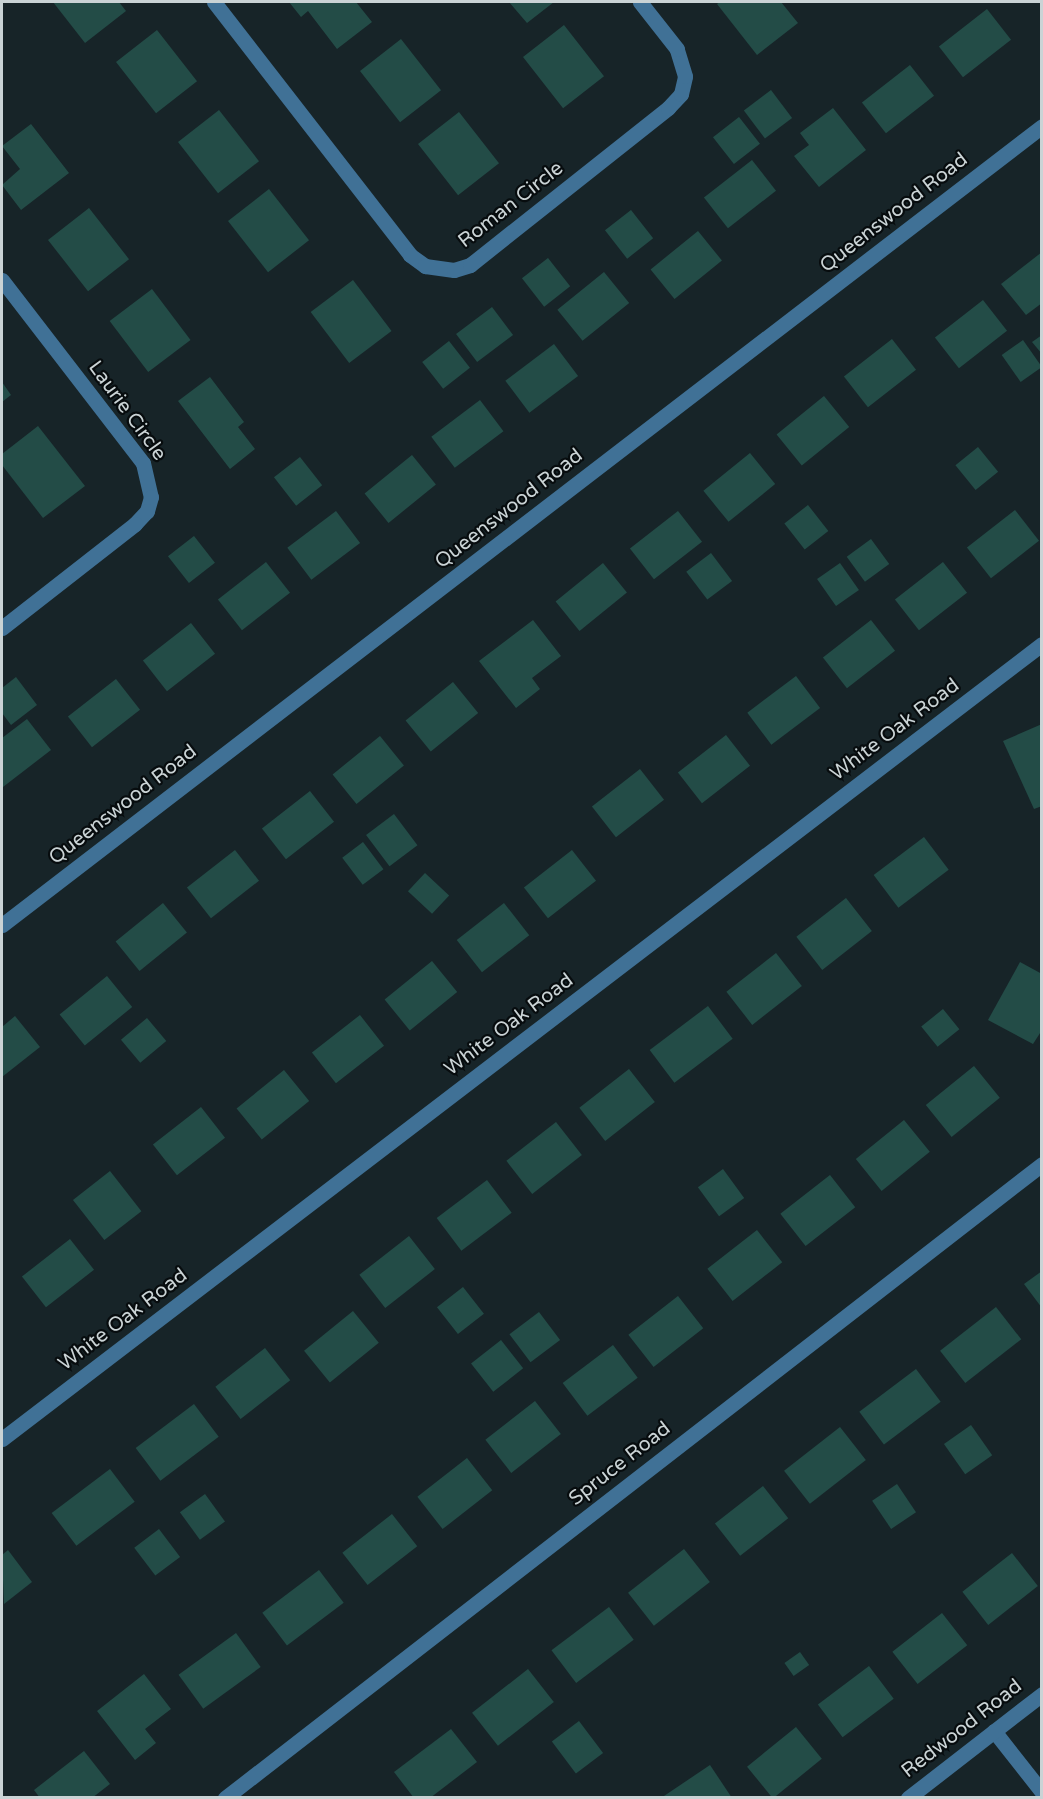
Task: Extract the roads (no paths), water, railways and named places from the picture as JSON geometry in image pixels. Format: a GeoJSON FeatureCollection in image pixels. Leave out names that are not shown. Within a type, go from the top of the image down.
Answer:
{"type":"FeatureCollection","features":[{"type":"Feature","properties":{"kind":"street","name":"Roman Circle"},"geometry":{"type":"LineString","coordinates":[[214,2],[410,255],[425,266],[454,270],[470,265],[681,94],[685,76],[677,49],[640,2]]}},
{"type":"Feature","properties":{"kind":"street","name":"Queenswood Road"},"geometry":{"type":"LineString","coordinates":[[2,925],[1041,126]]}},
{"type":"Feature","properties":{"kind":"street","name":"Laurie Circle"},"geometry":{"type":"LineString","coordinates":[[2,280],[143,463],[151,497],[147,511],[135,524],[2,628]]}},
{"type":"Feature","properties":{"kind":"street","name":"White Oak Road"},"geometry":{"type":"LineString","coordinates":[[2,1440],[1041,644]]}},
{"type":"Feature","properties":{"kind":"street","name":"Spruce Road"},"geometry":{"type":"LineString","coordinates":[[225,1797],[1041,1164]]}},
{"type":"Feature","properties":{"kind":"street","name":"Redwood Road"},"geometry":{"type":"LineString","coordinates":[[908,1797],[1041,1694]]}},
{"type":"Feature","properties":{"kind":"street"},"geometry":{"type":"LineString","coordinates":[[994,1731],[1041,1792]]}}]}
